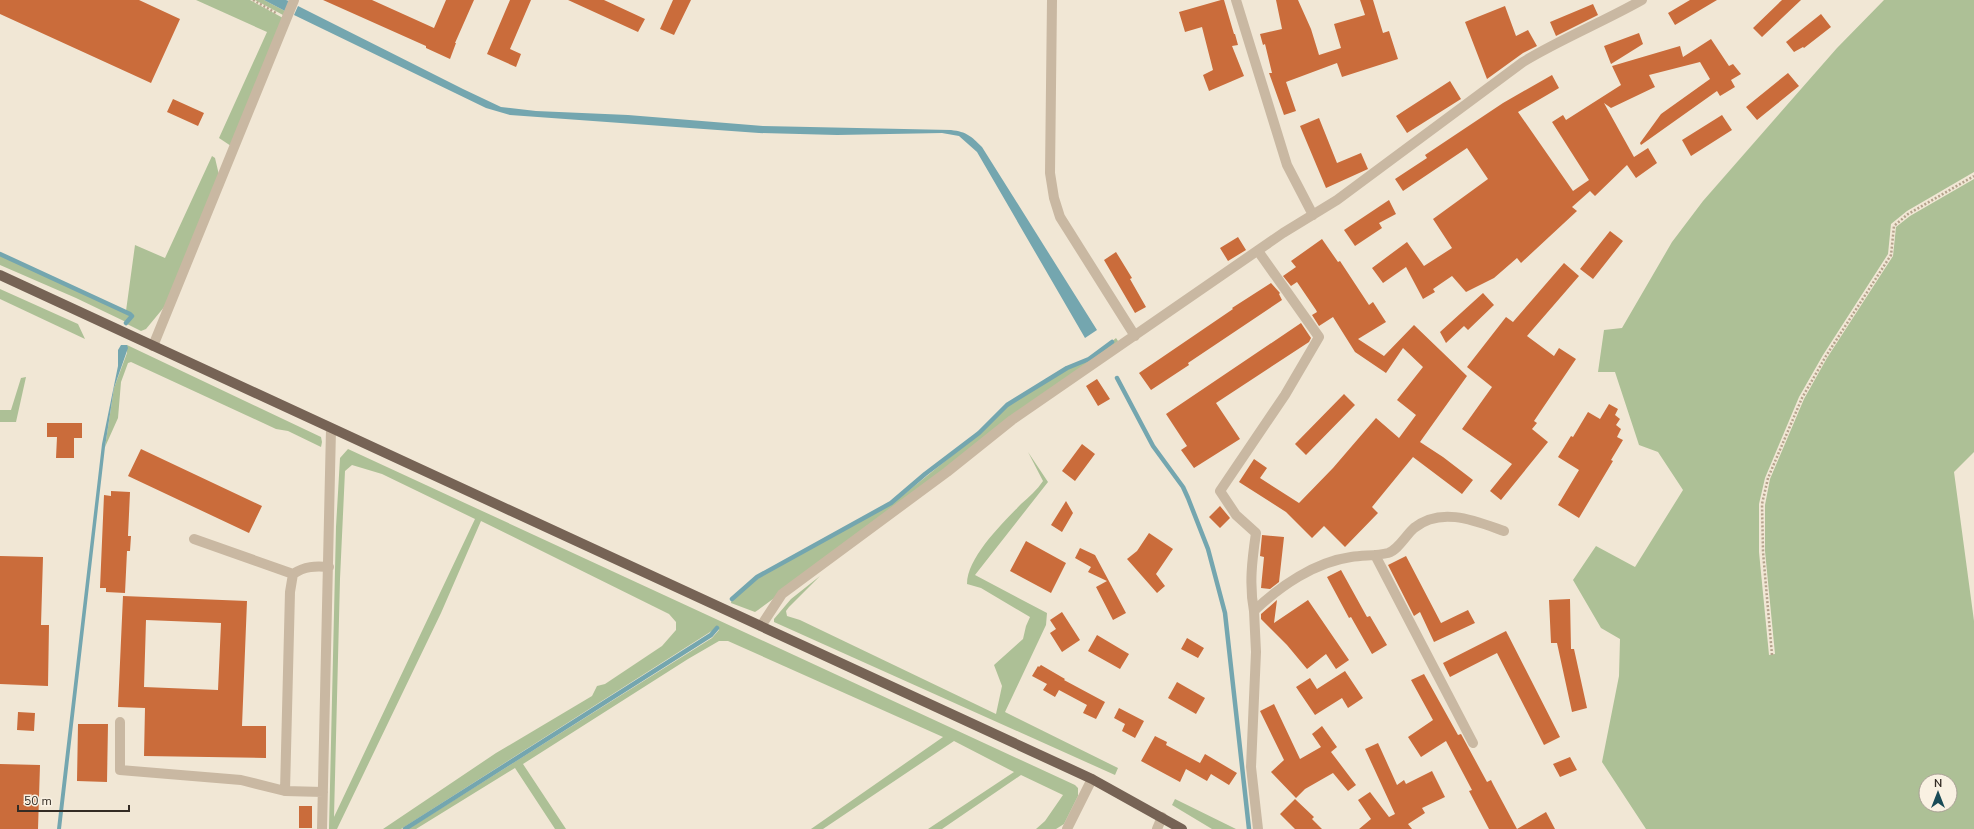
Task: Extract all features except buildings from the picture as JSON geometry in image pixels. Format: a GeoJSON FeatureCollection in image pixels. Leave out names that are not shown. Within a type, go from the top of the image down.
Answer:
{"type":"FeatureCollection","features":[{"type":"Feature","properties":{"kind":"main road"},"geometry":{"type":"LineString","coordinates":[[0,275],[1092,779],[1182,829]]}},
{"type":"Feature","properties":{"kind":"street"},"geometry":{"type":"LineString","coordinates":[[153,346],[294,0]]}},
{"type":"Feature","properties":{"kind":"street"},"geometry":{"type":"LineString","coordinates":[[1052,0],[1050,173],[1054,198],[1060,217],[1134,336]]}},
{"type":"Feature","properties":{"kind":"street"},"geometry":{"type":"LineString","coordinates":[[1236,0],[1287,166],[1312,215]]}},
{"type":"Feature","properties":{"kind":"street"},"geometry":{"type":"LineString","coordinates":[[761,626],[782,594],[947,472],[1012,420],[1258,251],[1337,200],[1522,62],[1551,45],[1608,19],[1642,0]]}},
{"type":"Feature","properties":{"kind":"street"},"geometry":{"type":"LineString","coordinates":[[1258,251],[1319,337],[1285,395],[1220,491],[1236,515],[1256,534],[1251,570],[1251,593],[1254,611],[1256,652],[1251,767],[1258,829]]}},
{"type":"Feature","properties":{"kind":"street"},"geometry":{"type":"LineString","coordinates":[[322,829],[331,429]]}},
{"type":"Feature","properties":{"kind":"street"},"geometry":{"type":"LineString","coordinates":[[1254,611],[1292,581],[1330,562],[1375,556],[1390,552],[1415,528],[1428,520],[1440,517],[1460,517],[1504,532]]}},
{"type":"Feature","properties":{"kind":"street"},"geometry":{"type":"LineString","coordinates":[[194,539],[293,574]]}},
{"type":"Feature","properties":{"kind":"street"},"geometry":{"type":"LineString","coordinates":[[1375,556],[1473,743]]}},
{"type":"Feature","properties":{"kind":"street"},"geometry":{"type":"LineString","coordinates":[[285,791],[290,592],[293,574],[301,569],[311,566],[329,567]]}},
{"type":"Feature","properties":{"kind":"street"},"geometry":{"type":"LineString","coordinates":[[120,722],[120,770],[241,780],[285,791],[323,792]]}},
{"type":"Feature","properties":{"kind":"street"},"geometry":{"type":"LineString","coordinates":[[1067,829],[1092,779]]}},
{"type":"Feature","properties":{"kind":"street"},"geometry":{"type":"LineString","coordinates":[[1157,829],[1162,817]]}},
{"type":"Feature","properties":{"kind":"path"},"geometry":{"type":"LineString","coordinates":[[253,0],[287,18]]}},
{"type":"Feature","properties":{"kind":"path"},"geometry":{"type":"LineString","coordinates":[[1772,655],[1763,552],[1762,504],[1768,478],[1778,453],[1802,398],[1826,356],[1891,256],[1894,226],[1908,214],[1974,176]]}},
{"type":"Feature","properties":{"kind":"green space"},"geometry":{"type":"Polygon","coordinates":[[[196,0],[250,0],[283,18],[231,146],[219,138],[267,32],[196,0]]]}},
{"type":"Feature","properties":{"kind":"green space"},"geometry":{"type":"Polygon","coordinates":[[[255,0],[264,0],[285,11],[283,15],[255,0]]]}},
{"type":"Feature","properties":{"kind":"green space"},"geometry":{"type":"Polygon","coordinates":[[[1884,0],[1974,0],[1974,172],[1907,211],[1891,224],[1888,254],[1823,355],[1799,397],[1765,478],[1759,504],[1759,552],[1769,655],[1775,654],[1765,551],[1765,505],[1770,479],[1804,399],[1827,358],[1893,256],[1896,227],[1910,216],[1974,179],[1974,452],[1954,472],[1974,621],[1974,829],[1646,829],[1602,762],[1619,676],[1620,639],[1601,628],[1573,580],[1596,546],[1635,567],[1683,490],[1658,452],[1639,445],[1615,372],[1598,372],[1604,330],[1622,328],[1672,242],[1703,201],[1837,48],[1884,0]]]}},
{"type":"Feature","properties":{"kind":"green space"},"geometry":{"type":"Polygon","coordinates":[[[212,156],[215,158],[219,175],[165,306],[146,329],[141,331],[127,324],[133,316],[126,311],[135,245],[165,258],[212,156]]]}},
{"type":"Feature","properties":{"kind":"green space"},"geometry":{"type":"Polygon","coordinates":[[[0,255],[130,316],[126,322],[76,298],[0,265],[0,255]]]}},
{"type":"Feature","properties":{"kind":"green space"},"geometry":{"type":"Polygon","coordinates":[[[0,289],[78,324],[85,339],[0,299],[0,289]]]}},
{"type":"Feature","properties":{"kind":"green space"},"geometry":{"type":"Polygon","coordinates":[[[1116,338],[1118,341],[1116,348],[758,610],[755,612],[731,603],[732,599],[766,573],[892,504],[980,433],[1008,406],[1068,369],[1090,360],[1116,338]]]}},
{"type":"Feature","properties":{"kind":"green space"},"geometry":{"type":"Polygon","coordinates":[[[127,345],[321,437],[321,447],[288,431],[276,429],[131,362],[128,363],[121,382],[118,418],[105,447],[114,388],[127,353],[127,345]]]}},
{"type":"Feature","properties":{"kind":"green space"},"geometry":{"type":"Polygon","coordinates":[[[26,377],[16,422],[0,422],[0,410],[11,410],[21,378],[26,377]]]}},
{"type":"Feature","properties":{"kind":"green space"},"geometry":{"type":"Polygon","coordinates":[[[348,449],[1075,785],[1078,788],[1078,796],[1064,824],[1056,829],[1036,829],[1045,821],[1063,795],[1021,775],[942,829],[928,829],[1014,772],[954,741],[823,829],[811,829],[943,737],[728,641],[719,641],[688,659],[523,764],[566,829],[555,829],[515,768],[416,829],[408,829],[712,638],[719,630],[718,627],[401,829],[383,829],[496,753],[592,696],[597,686],[605,684],[662,646],[676,630],[676,622],[669,614],[481,521],[441,613],[337,829],[329,829],[336,527],[340,458],[348,449]],[[352,465],[345,471],[340,579],[334,817],[475,519],[382,474],[352,465]]]}},
{"type":"Feature","properties":{"kind":"green space"},"geometry":{"type":"Polygon","coordinates":[[[1028,452],[1048,482],[975,575],[1047,613],[1046,625],[1005,712],[1118,768],[1115,775],[774,622],[774,619],[791,599],[820,576],[789,607],[786,611],[787,616],[800,620],[996,714],[1002,686],[994,665],[1023,639],[1030,617],[981,588],[967,584],[973,563],[987,541],[1043,481],[1028,452]]]}},
{"type":"Feature","properties":{"kind":"green space"},"geometry":{"type":"Polygon","coordinates":[[[1175,799],[1236,829],[1212,829],[1172,805],[1175,799]]]}},
{"type":"Feature","properties":{"kind":"water"},"geometry":{"type":"Polygon","coordinates":[[[264,0],[286,0],[289,1],[285,11],[264,0]]]}},
{"type":"Feature","properties":{"kind":"water"},"geometry":{"type":"Polygon","coordinates":[[[298,6],[501,107],[536,111],[628,115],[763,126],[951,130],[965,133],[972,137],[982,147],[1097,330],[1085,338],[977,152],[959,136],[942,133],[837,135],[759,133],[510,115],[486,108],[294,15],[298,6]]]}},
{"type":"Feature","properties":{"kind":"water"},"geometry":{"type":"Polygon","coordinates":[[[121,345],[127,345],[128,348],[114,388],[105,447],[61,829],[57,829],[102,444],[118,366],[118,350],[121,345]]]}},
{"type":"Feature","properties":{"kind":"waterway"},"geometry":{"type":"LineString","coordinates":[[0,254],[130,314],[132,316],[126,323]]}},
{"type":"Feature","properties":{"kind":"waterway"},"geometry":{"type":"LineString","coordinates":[[732,599],[757,577],[891,503],[925,474],[979,433],[1007,405],[1067,368],[1089,359],[1112,342]]}},
{"type":"Feature","properties":{"kind":"waterway"},"geometry":{"type":"LineString","coordinates":[[1117,378],[1153,446],[1183,487],[1208,549],[1225,613],[1249,829]]}},
{"type":"Feature","properties":{"kind":"waterway"},"geometry":{"type":"LineString","coordinates":[[405,829],[711,635],[717,628]]}}]}
